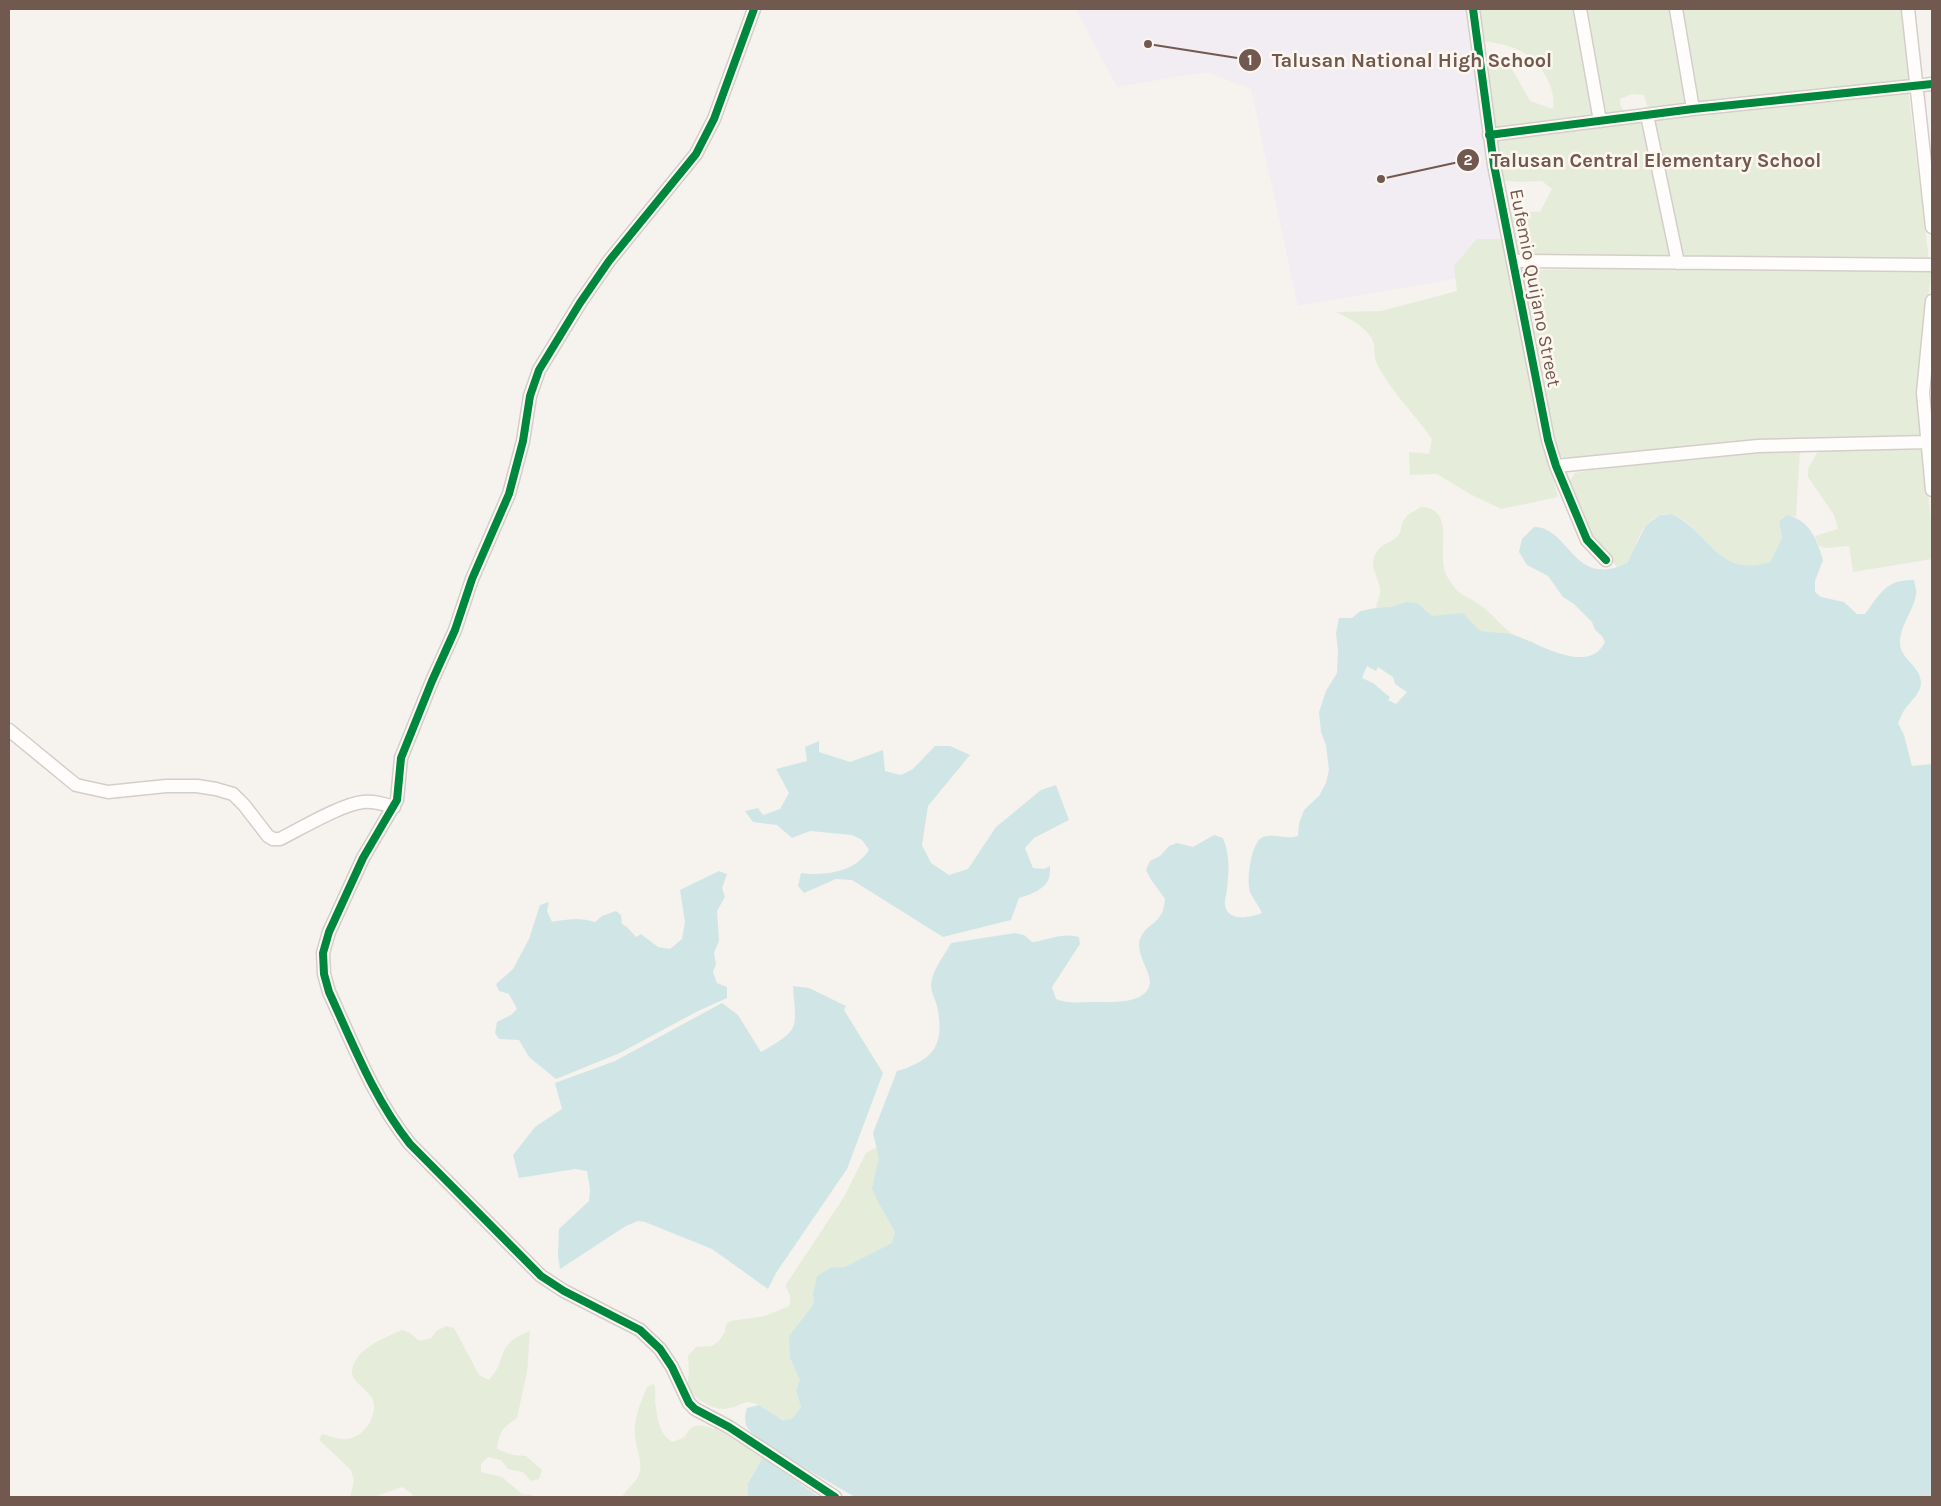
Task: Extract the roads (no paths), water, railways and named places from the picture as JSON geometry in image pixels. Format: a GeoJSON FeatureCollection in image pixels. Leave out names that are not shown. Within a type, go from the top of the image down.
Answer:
{"type":"FeatureCollection","features":[{"type":"Feature","properties":{"kind":"street"},"geometry":{"type":"LineString","coordinates":[[754,9],[714,119],[696,154],[609,261],[580,303],[539,370],[530,396],[523,441],[509,494],[472,579],[455,630],[401,758],[397,800],[364,858],[329,932],[323,953],[324,974],[329,992],[376,1091],[393,1122],[410,1144],[541,1276],[564,1291],[640,1330],[660,1349],[672,1367],[689,1403],[695,1409],[729,1427],[836,1497]]}},
{"type":"Feature","properties":{"kind":"street","name":"Eufemio Quijano Street"},"geometry":{"type":"LineString","coordinates":[[1473,9],[1494,165],[1548,440],[1556,466],[1587,540],[1606,560]]}},
{"type":"Feature","properties":{"kind":"street"},"geometry":{"type":"LineString","coordinates":[[1580,9],[1600,121]]}},
{"type":"Feature","properties":{"kind":"street"},"geometry":{"type":"LineString","coordinates":[[1676,9],[1693,109]]}},
{"type":"Feature","properties":{"kind":"street"},"geometry":{"type":"LineString","coordinates":[[1908,9],[1918,85],[1932,227]]}},
{"type":"Feature","properties":{"kind":"street"},"geometry":{"type":"LineString","coordinates":[[1489,134],[1693,109],[1932,84]]}},
{"type":"Feature","properties":{"kind":"street"},"geometry":{"type":"LineString","coordinates":[[1647,115],[1678,263]]}},
{"type":"Feature","properties":{"kind":"street"},"geometry":{"type":"LineString","coordinates":[[1514,261],[1932,265]]}},
{"type":"Feature","properties":{"kind":"street"},"geometry":{"type":"LineString","coordinates":[[1932,301],[1930,347],[1923,393],[1932,490]]}},
{"type":"Feature","properties":{"kind":"street"},"geometry":{"type":"LineString","coordinates":[[1556,466],[1767,446],[1927,442]]}},
{"type":"Feature","properties":{"kind":"street"},"geometry":{"type":"LineString","coordinates":[[9,730],[76,785],[108,792],[166,786],[198,786],[233,794],[251,812],[268,836],[273,839],[280,840],[334,812],[362,802],[376,802],[394,807]]}},
{"type":"Feature","properties":{"kind":"place","name":"Talusan National High School"},"geometry":{"type":"Point","coordinates":[1148,44]}},
{"type":"Feature","properties":{"kind":"place","name":"Talusan Central Elementary School"},"geometry":{"type":"Point","coordinates":[1381,179]}}]}
